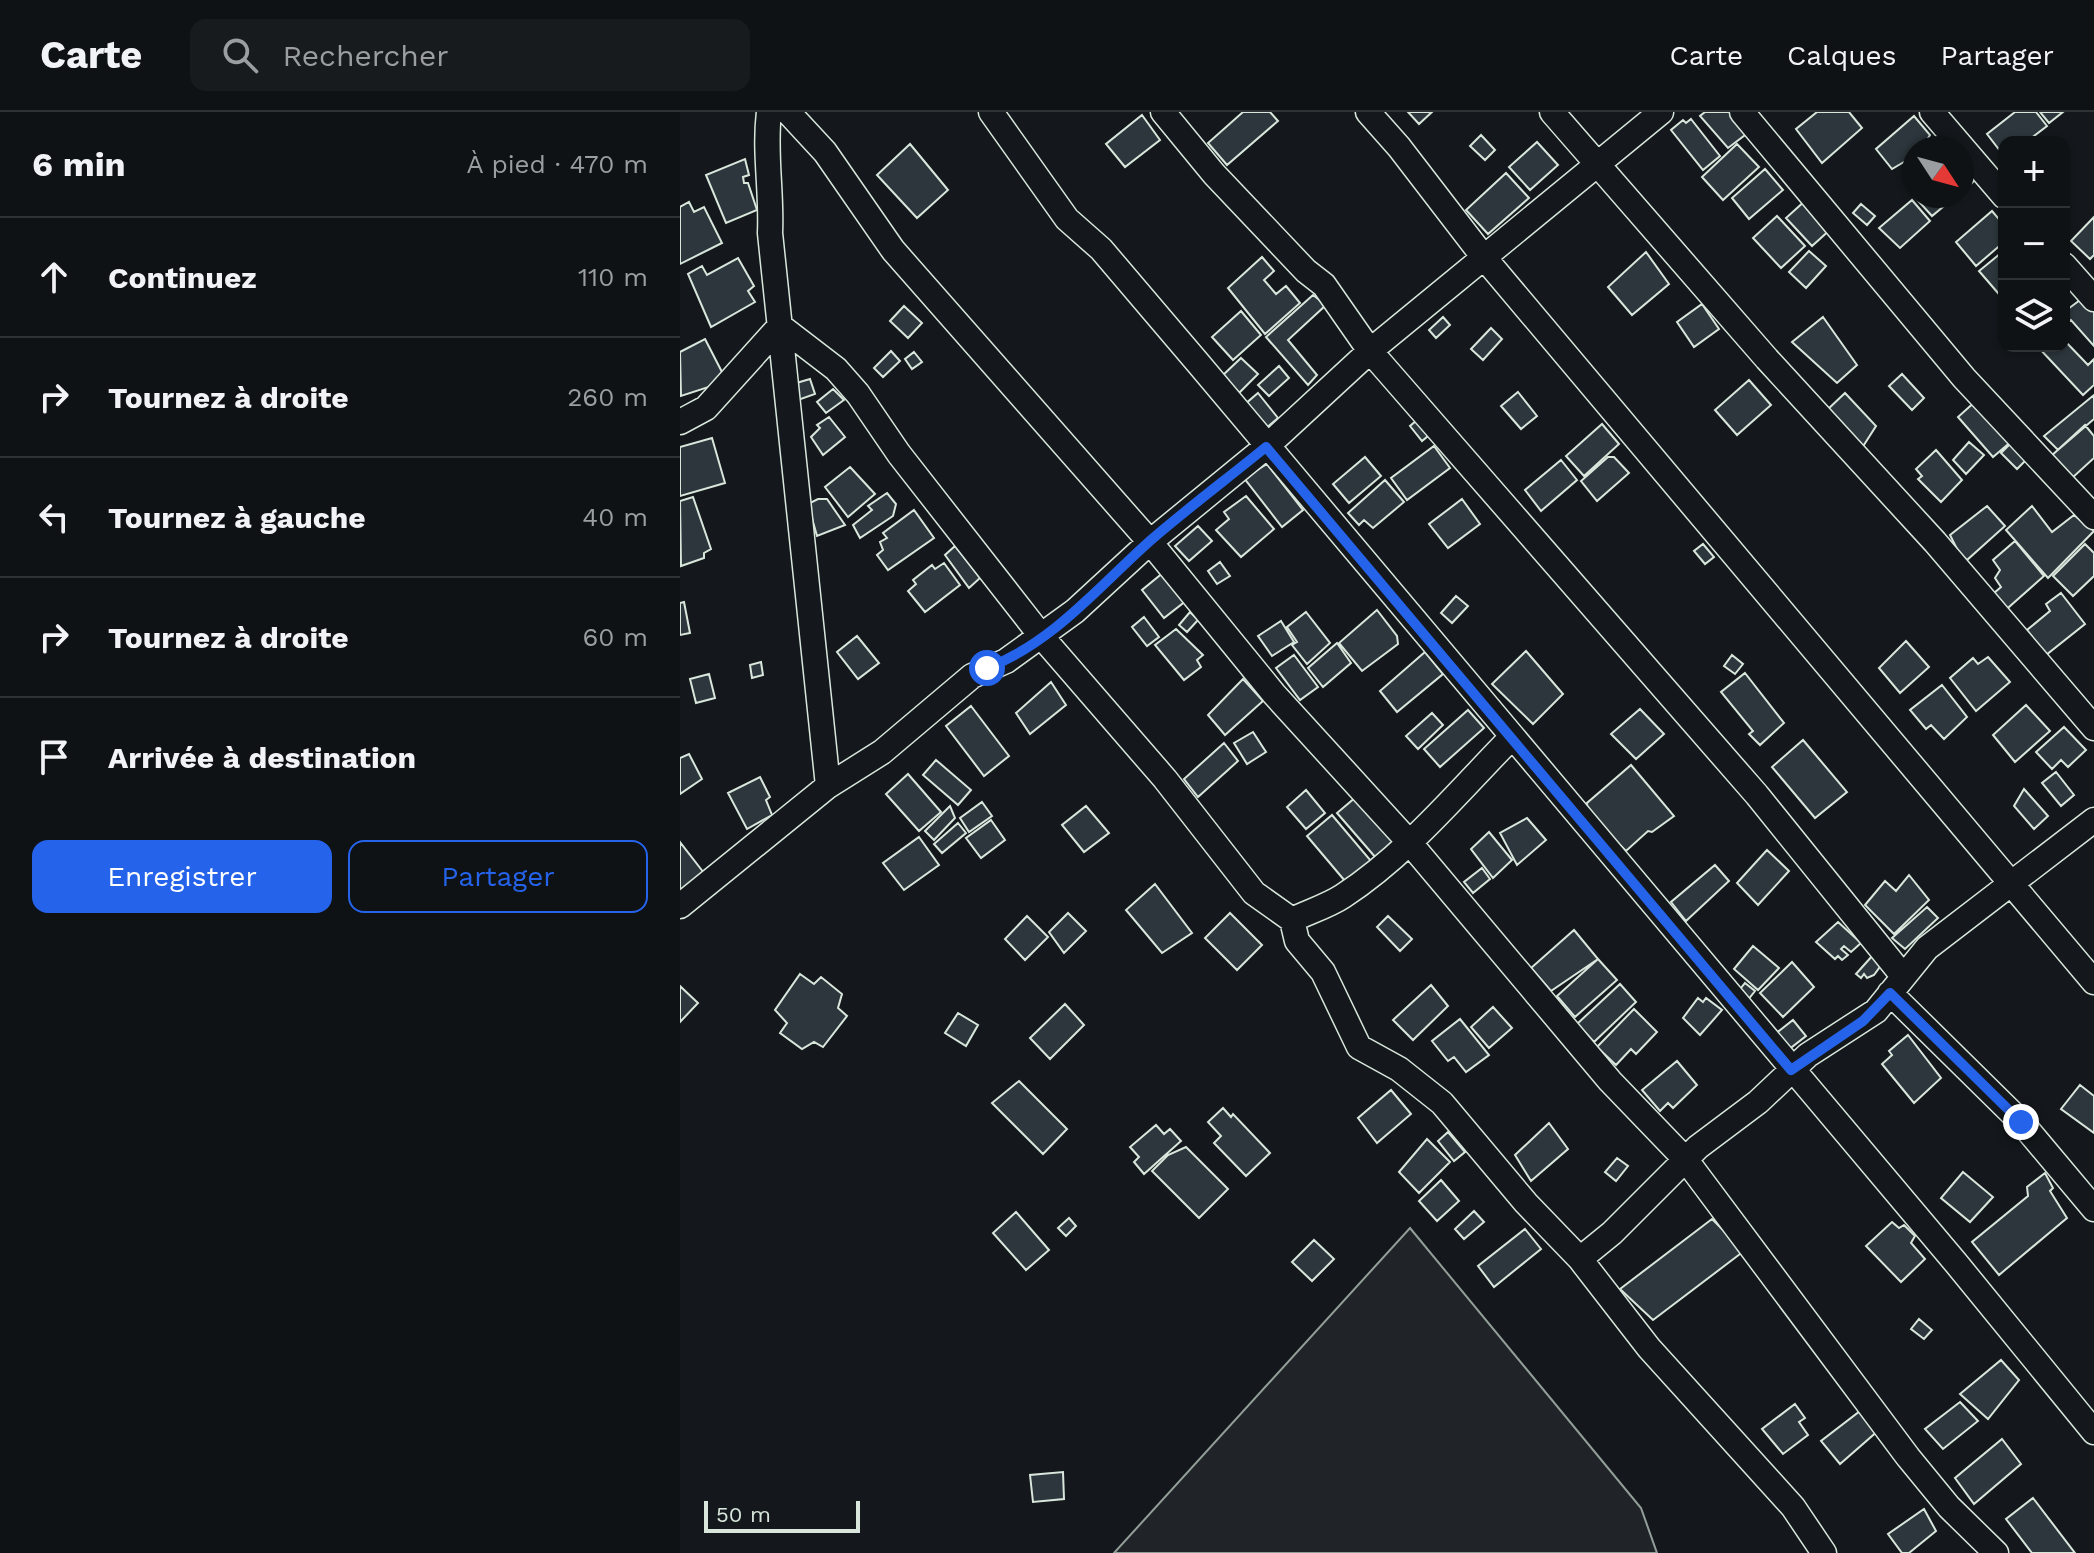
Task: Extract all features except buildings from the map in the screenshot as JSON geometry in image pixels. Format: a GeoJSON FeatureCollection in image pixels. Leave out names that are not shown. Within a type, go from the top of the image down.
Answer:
{"type":"FeatureCollection","features":[{"type":"Feature","properties":{"kind":"street"},"geometry":{"type":"LineString","coordinates":[[769,112],[766,137],[772,185],[770,233],[828,786]]}},
{"type":"Feature","properties":{"kind":"street"},"geometry":{"type":"LineString","coordinates":[[788,112],[825,152],[893,250],[1150,542],[1274,694],[1409,842],[1610,1081],[1686,1160],[1908,1457],[1949,1507],[1996,1553]]}},
{"type":"Feature","properties":{"kind":"street"},"geometry":{"type":"LineString","coordinates":[[991,112],[1067,219],[1101,249],[1143,297],[2094,1432]]}},
{"type":"Feature","properties":{"kind":"street"},"geometry":{"type":"LineString","coordinates":[[1163,112],[1214,174],[1306,271],[1324,285],[1370,351],[1757,795],[1897,985],[2021,1122],[2094,1209]]}},
{"type":"Feature","properties":{"kind":"street"},"geometry":{"type":"LineString","coordinates":[[1368,112],[1399,147],[1482,255],[2094,982]]}},
{"type":"Feature","properties":{"kind":"street"},"geometry":{"type":"LineString","coordinates":[[1552,112],[2094,728]]}},
{"type":"Feature","properties":{"kind":"street"},"geometry":{"type":"LineString","coordinates":[[680,906],[828,786],[882,752],[972,676],[1006,661],[1042,637],[1112,580],[1150,542],[1266,447],[1370,351],[1482,255],[1600,164],[1661,112]]}},
{"type":"Feature","properties":{"kind":"street"},"geometry":{"type":"LineString","coordinates":[[1742,112],[1964,378],[2094,517]]}},
{"type":"Feature","properties":{"kind":"street"},"geometry":{"type":"LineString","coordinates":[[1932,112],[1998,189]]}},
{"type":"Feature","properties":{"kind":"street"},"geometry":{"type":"LineString","coordinates":[[2070,272],[2094,299]]}},
{"type":"Feature","properties":{"kind":"street"},"geometry":{"type":"LineString","coordinates":[[680,422],[706,408],[780,326]]}},
{"type":"Feature","properties":{"kind":"street"},"geometry":{"type":"LineString","coordinates":[[780,326],[836,369],[858,394],[899,454],[1042,637],[1165,779],[1254,893],[1292,920],[1297,941],[1323,972],[1359,1047],[1399,1069],[1442,1103],[1526,1203],[1580,1259],[1649,1348],[1793,1507],[1824,1553]]}},
{"type":"Feature","properties":{"kind":"street"},"geometry":{"type":"LineString","coordinates":[[1292,920],[1341,897],[1409,842],[1511,738]]}},
{"type":"Feature","properties":{"kind":"street"},"geometry":{"type":"LineString","coordinates":[[1580,1259],[1612,1233],[1686,1160],[1758,1102],[1791,1070],[1863,1021],[1927,948],[2094,820]]}},
{"type":"Feature","properties":{"kind":"shaded area"},"geometry":{"type":"Polygon","coordinates":[[[1410,1228],[1641,1508],[1657,1553],[1114,1553],[1410,1228]]]}},
{"type":"Feature","properties":{"kind":"route"},"geometry":{"type":"LineString","coordinates":[[987,668],[1006,661],[1075,611],[1150,542],[1266,447],[1791,1070],[1808,1055],[1876,1011],[1890,993],[2021,1122]]}}]}
